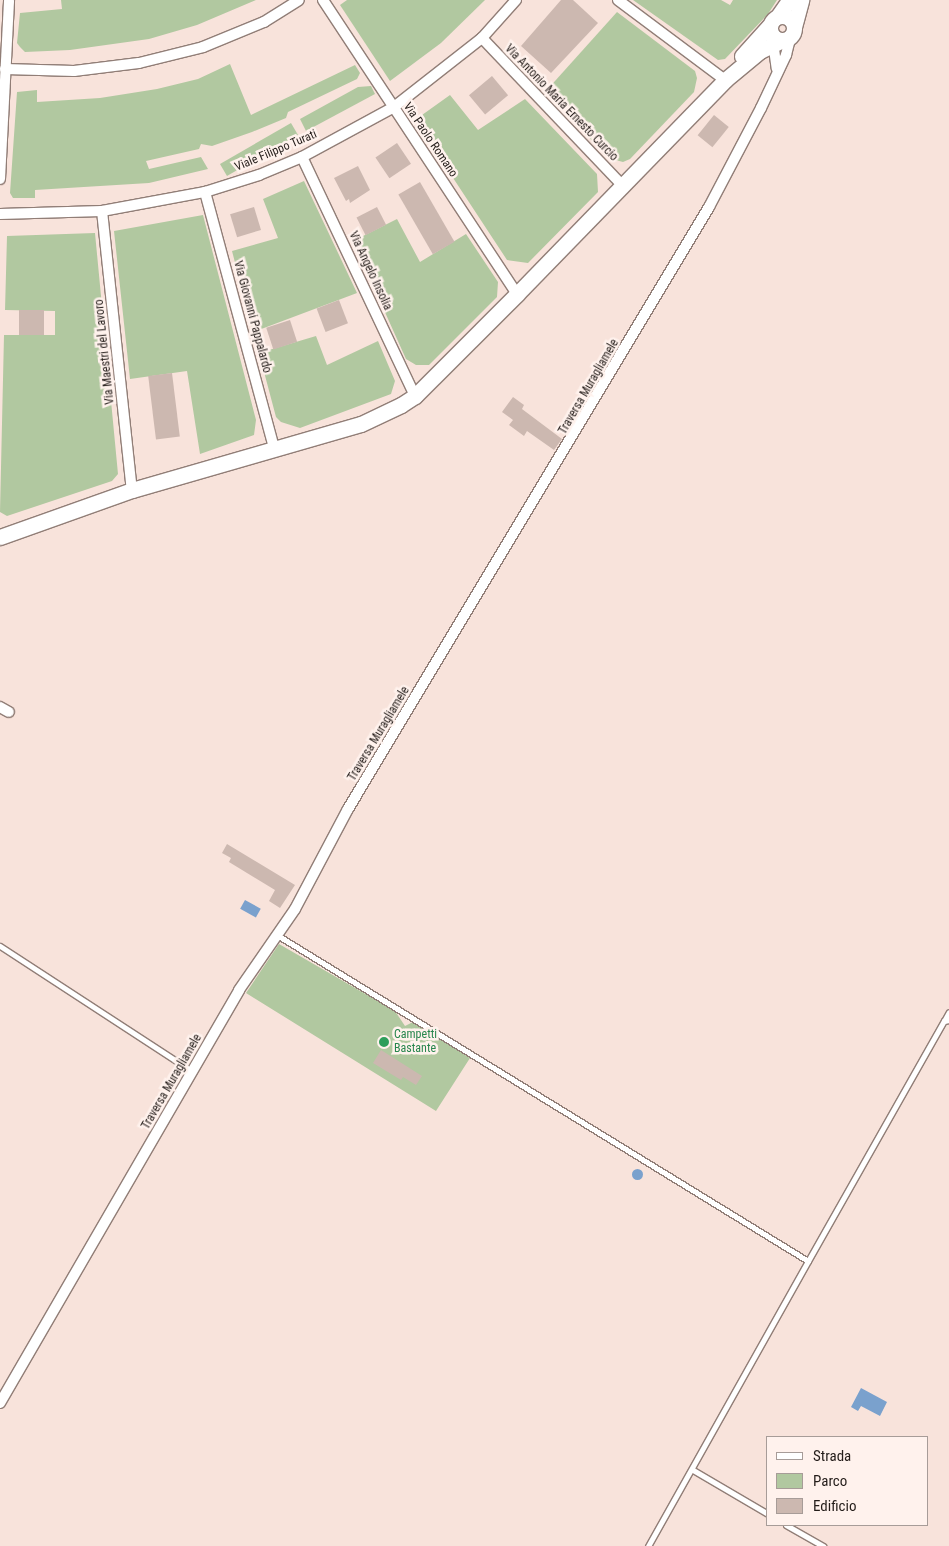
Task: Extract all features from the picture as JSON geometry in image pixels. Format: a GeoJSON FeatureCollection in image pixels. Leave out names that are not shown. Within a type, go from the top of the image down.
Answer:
{"type":"FeatureCollection","features":[{"type":"Feature","properties":{"kind":"main road"},"geometry":{"type":"LineString","coordinates":[[780,32],[790,0]]}},
{"type":"Feature","properties":{"kind":"main road"},"geometry":{"type":"LineString","coordinates":[[0,537],[132,490],[361,424],[415,396],[725,80],[780,32],[801,0]]}},
{"type":"Feature","properties":{"kind":"street"},"geometry":{"type":"LineString","coordinates":[[0,179],[9,0]]}},
{"type":"Feature","properties":{"kind":"street"},"geometry":{"type":"LineString","coordinates":[[5,69],[74,71],[139,63],[203,47],[264,22],[299,0]]}},
{"type":"Feature","properties":{"kind":"street","name":"Via Paolo Romano"},"geometry":{"type":"LineString","coordinates":[[323,0],[517,294]]}},
{"type":"Feature","properties":{"kind":"street","name":"Viale Filippo Turati"},"geometry":{"type":"LineString","coordinates":[[0,214],[102,211],[205,192],[302,157],[394,108],[482,38],[516,0]]}},
{"type":"Feature","properties":{"kind":"street"},"geometry":{"type":"LineString","coordinates":[[618,0],[725,80]]}},
{"type":"Feature","properties":{"kind":"street"},"geometry":{"type":"LineString","coordinates":[[776,75],[780,32]]}},
{"type":"Feature","properties":{"kind":"street","name":"Traversa Muragliamele"},"geometry":{"type":"LineString","coordinates":[[0,1403],[239,990],[295,909],[348,809],[704,216],[776,75],[780,32]]}},
{"type":"Feature","properties":{"kind":"street","name":"Via Antonio Maria Ernesto Curcio"},"geometry":{"type":"LineString","coordinates":[[482,38],[622,185]]}},
{"type":"Feature","properties":{"kind":"street","name":"Via Angelo Insolia"},"geometry":{"type":"LineString","coordinates":[[302,157],[415,396]]}},
{"type":"Feature","properties":{"kind":"street","name":"Via Giovanni Pappalardo"},"geometry":{"type":"LineString","coordinates":[[205,192],[274,448]]}},
{"type":"Feature","properties":{"kind":"street","name":"Via Maestri del Lavoro"},"geometry":{"type":"LineString","coordinates":[[102,211],[132,490]]}},
{"type":"Feature","properties":{"kind":"lane"},"geometry":{"type":"LineString","coordinates":[[277,935],[808,1261]]}},
{"type":"Feature","properties":{"kind":"lane"},"geometry":{"type":"LineString","coordinates":[[0,946],[192,1072]]}},
{"type":"Feature","properties":{"kind":"lane"},"geometry":{"type":"LineString","coordinates":[[648,1546],[693,1470],[808,1261],[946,1021],[949,1012]]}},
{"type":"Feature","properties":{"kind":"lane"},"geometry":{"type":"LineString","coordinates":[[693,1470],[766,1513]]}},
{"type":"Feature","properties":{"kind":"lane"},"geometry":{"type":"LineString","coordinates":[[788,1526],[823,1546]]}},
{"type":"Feature","properties":{"kind":"green space"},"geometry":{"type":"Polygon","coordinates":[[[61,0],[256,0],[197,25],[149,39],[70,50],[25,52],[17,43],[20,13],[62,9],[61,0]]]}},
{"type":"Feature","properties":{"kind":"green space"},"geometry":{"type":"Polygon","coordinates":[[[347,0],[485,0],[441,43],[390,81],[340,5],[347,0]]]}},
{"type":"Feature","properties":{"kind":"green space"},"geometry":{"type":"Polygon","coordinates":[[[633,0],[721,0],[730,5],[733,0],[777,0],[768,14],[725,59],[718,60],[633,0]]]}},
{"type":"Feature","properties":{"kind":"green space"},"geometry":{"type":"Polygon","coordinates":[[[617,12],[695,71],[697,78],[694,92],[630,159],[623,162],[608,158],[546,91],[617,12]]]}},
{"type":"Feature","properties":{"kind":"green space"},"geometry":{"type":"Polygon","coordinates":[[[230,64],[251,115],[355,65],[360,73],[357,79],[288,112],[286,118],[252,132],[212,146],[201,144],[199,149],[146,161],[149,169],[201,157],[208,169],[149,183],[35,190],[35,198],[13,198],[10,193],[17,92],[37,90],[37,102],[100,98],[157,89],[198,79],[230,64]]]}},
{"type":"Feature","properties":{"kind":"green space"},"geometry":{"type":"Polygon","coordinates":[[[371,86],[375,94],[306,131],[300,119],[358,87],[371,86]]]}},
{"type":"Feature","properties":{"kind":"green space"},"geometry":{"type":"Polygon","coordinates":[[[450,95],[478,130],[525,99],[597,174],[598,192],[528,263],[507,260],[415,120],[450,95]]]}},
{"type":"Feature","properties":{"kind":"green space"},"geometry":{"type":"Polygon","coordinates":[[[291,123],[298,135],[227,176],[220,164],[291,123]]]}},
{"type":"Feature","properties":{"kind":"green space"},"geometry":{"type":"Polygon","coordinates":[[[304,181],[357,293],[253,332],[232,251],[278,238],[263,199],[304,181]]]}},
{"type":"Feature","properties":{"kind":"green space"},"geometry":{"type":"Polygon","coordinates":[[[203,215],[256,420],[254,435],[200,454],[187,371],[130,379],[114,231],[203,215]]]}},
{"type":"Feature","properties":{"kind":"green space"},"geometry":{"type":"Polygon","coordinates":[[[397,219],[420,262],[466,234],[498,282],[497,297],[429,365],[416,365],[406,359],[353,241],[397,219]]]}},
{"type":"Feature","properties":{"kind":"green space"},"geometry":{"type":"Polygon","coordinates":[[[95,233],[118,474],[112,481],[7,516],[0,512],[4,335],[55,335],[55,311],[5,310],[7,236],[95,233]]]}},
{"type":"Feature","properties":{"kind":"green space"},"geometry":{"type":"Polygon","coordinates":[[[316,336],[327,365],[378,341],[395,381],[391,394],[300,428],[281,422],[276,417],[259,353],[316,336]]]}},
{"type":"Feature","properties":{"kind":"green space","name":"Campetti Bastante"},"geometry":{"type":"Polygon","coordinates":[[[279,944],[395,1011],[405,1026],[413,1022],[470,1058],[436,1111],[246,993],[279,944]]]}},
{"type":"Feature","properties":{"kind":"water"},"geometry":{"type":"Polygon","coordinates":[[[245,900],[261,909],[256,917],[240,909],[245,900]]]}},
{"type":"Feature","properties":{"kind":"water"},"geometry":{"type":"Polygon","coordinates":[[[637,1168],[643,1174],[637,1180],[631,1174],[637,1168]]]}},
{"type":"Feature","properties":{"kind":"water"},"geometry":{"type":"Polygon","coordinates":[[[861,1388],[887,1402],[880,1416],[861,1406],[858,1411],[851,1407],[861,1388]]]}},
{"type":"Feature","properties":{"kind":"building"},"geometry":{"type":"Polygon","coordinates":[[[561,0],[573,0],[598,23],[551,73],[521,46],[561,0]]]}},
{"type":"Feature","properties":{"kind":"building"},"geometry":{"type":"Polygon","coordinates":[[[492,76],[508,95],[485,114],[469,95],[492,76]]]}},
{"type":"Feature","properties":{"kind":"building"},"geometry":{"type":"Polygon","coordinates":[[[714,115],[729,127],[712,147],[698,135],[714,115]]]}},
{"type":"Feature","properties":{"kind":"building"},"geometry":{"type":"Polygon","coordinates":[[[397,143],[411,164],[389,178],[375,158],[397,143]]]}},
{"type":"Feature","properties":{"kind":"building"},"geometry":{"type":"Polygon","coordinates":[[[358,166],[370,190],[350,203],[349,199],[346,201],[334,178],[358,166]]]}},
{"type":"Feature","properties":{"kind":"building"},"geometry":{"type":"Polygon","coordinates":[[[420,182],[454,242],[433,254],[398,195],[420,182]]]}},
{"type":"Feature","properties":{"kind":"building"},"geometry":{"type":"Polygon","coordinates":[[[254,207],[261,230],[237,237],[230,214],[254,207]]]}},
{"type":"Feature","properties":{"kind":"building"},"geometry":{"type":"Polygon","coordinates":[[[377,207],[386,225],[366,235],[357,217],[377,207]]]}},
{"type":"Feature","properties":{"kind":"building"},"geometry":{"type":"Polygon","coordinates":[[[339,300],[348,323],[326,332],[317,309],[339,300]]]}},
{"type":"Feature","properties":{"kind":"building"},"geometry":{"type":"Polygon","coordinates":[[[19,310],[44,310],[44,335],[19,335],[19,310]]]}},
{"type":"Feature","properties":{"kind":"building"},"geometry":{"type":"Polygon","coordinates":[[[290,320],[297,342],[273,350],[266,328],[290,320]]]}},
{"type":"Feature","properties":{"kind":"building"},"geometry":{"type":"Polygon","coordinates":[[[172,373],[180,437],[156,439],[148,376],[172,373]]]}},
{"type":"Feature","properties":{"kind":"building"},"geometry":{"type":"Polygon","coordinates":[[[513,397],[524,405],[522,409],[562,439],[554,450],[527,431],[524,436],[509,425],[513,420],[502,412],[513,397]]]}},
{"type":"Feature","properties":{"kind":"building"},"geometry":{"type":"Polygon","coordinates":[[[227,844],[295,885],[280,908],[269,901],[275,890],[229,862],[231,858],[222,853],[227,844]]]}},
{"type":"Feature","properties":{"kind":"building"},"geometry":{"type":"Polygon","coordinates":[[[381,1050],[422,1076],[416,1085],[403,1077],[401,1080],[373,1063],[381,1050]]]}},
{"type":"Feature","properties":{"kind":"place","name":"Campetti Bastante"},"geometry":{"type":"Point","coordinates":[384,1042]}}]}
